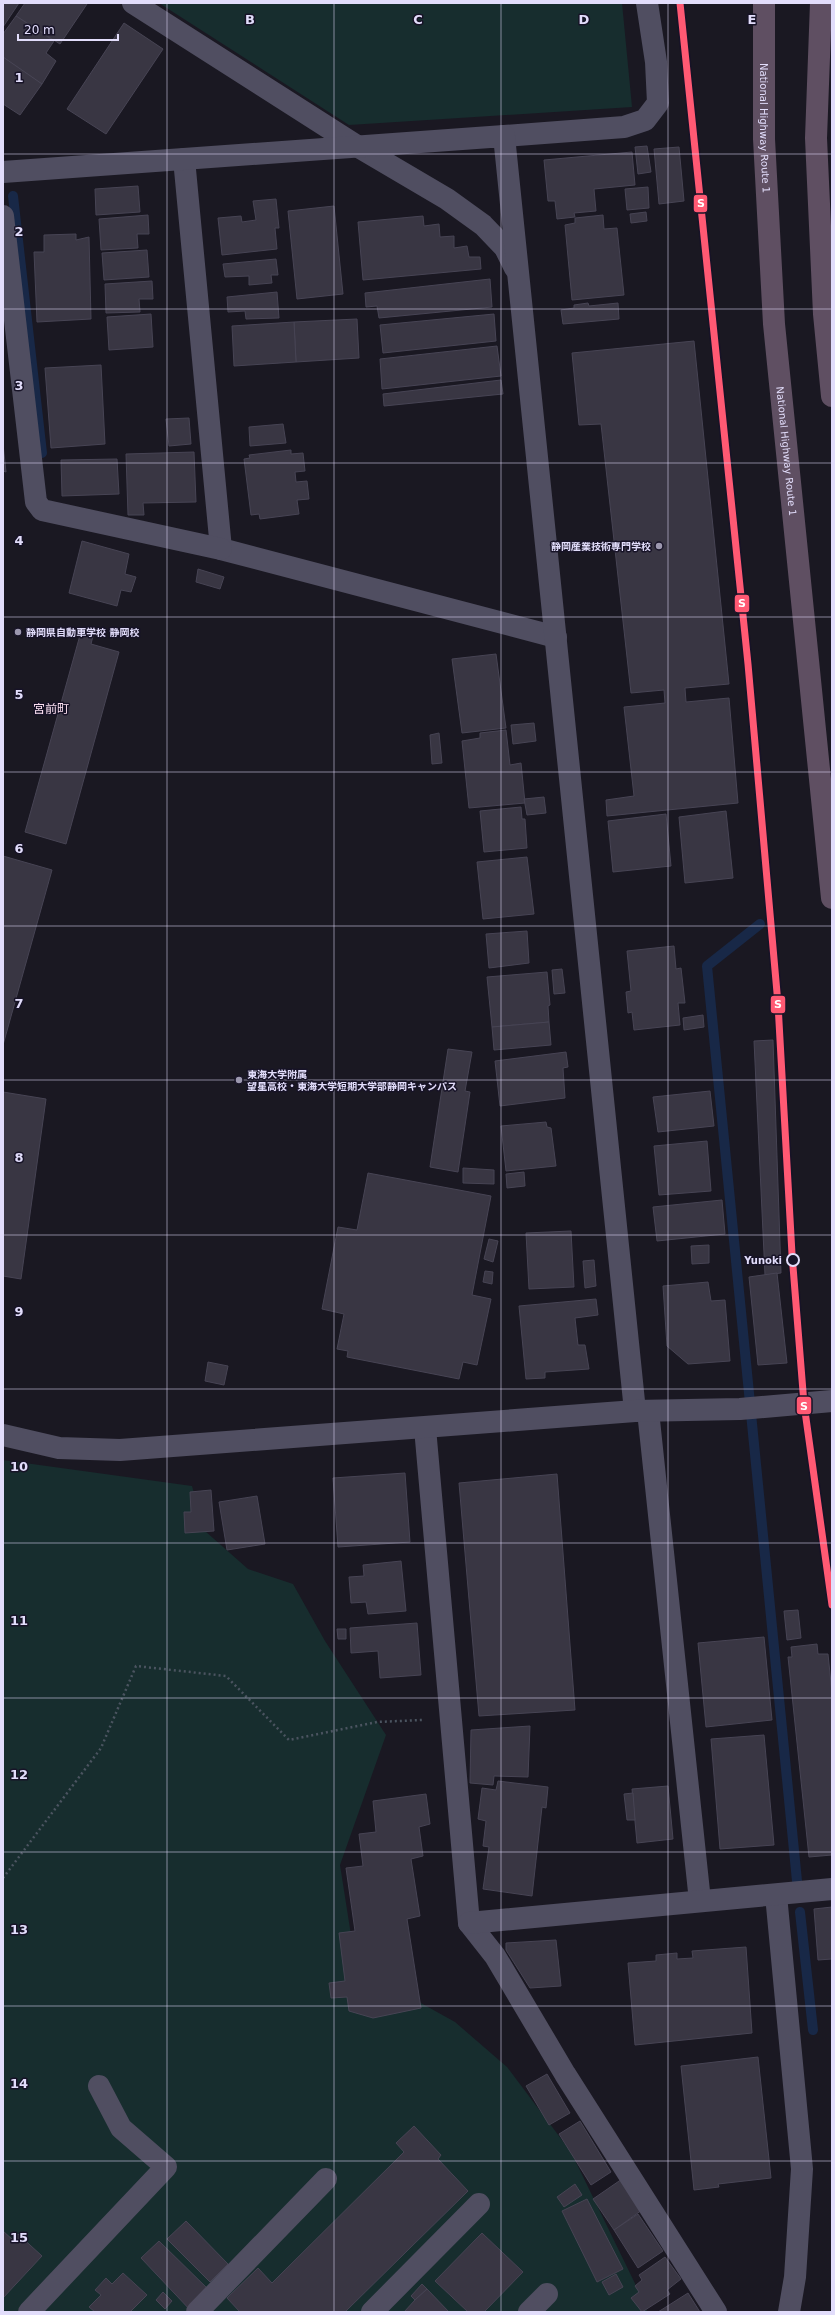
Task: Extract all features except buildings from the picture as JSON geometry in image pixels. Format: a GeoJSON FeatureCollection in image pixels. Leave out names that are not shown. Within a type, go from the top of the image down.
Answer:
{"type":"FeatureCollection","features":[{"type":"Feature","properties":{"kind":"highway","name":"National Highway Route 1"},"geometry":{"type":"LineString","coordinates":[[764,3],[764,139],[774,324],[832,898]]}},
{"type":"Feature","properties":{"kind":"highway"},"geometry":{"type":"LineString","coordinates":[[821,3],[816,138],[824,314],[831,368],[832,396]]}},
{"type":"Feature","properties":{"kind":"street"},"geometry":{"type":"LineString","coordinates":[[133,3],[358,146],[447,199],[483,225],[506,248],[519,277]]}},
{"type":"Feature","properties":{"kind":"street"},"geometry":{"type":"LineString","coordinates":[[3,172],[624,127],[645,120],[658,103],[656,62],[647,3]]}},
{"type":"Feature","properties":{"kind":"street"},"geometry":{"type":"LineString","coordinates":[[504,136],[556,637],[642,1411],[700,1902]]}},
{"type":"Feature","properties":{"kind":"street"},"geometry":{"type":"LineString","coordinates":[[184,159],[221,549]]}},
{"type":"Feature","properties":{"kind":"street"},"geometry":{"type":"LineString","coordinates":[[3,216],[36,502],[42,510],[221,549],[556,637]]}},
{"type":"Feature","properties":{"kind":"street"},"geometry":{"type":"LineString","coordinates":[[3,1434],[59,1448],[120,1450],[642,1411],[740,1409],[832,1401]]}},
{"type":"Feature","properties":{"kind":"street"},"geometry":{"type":"LineString","coordinates":[[426,1428],[469,1923],[495,1956],[565,2074],[716,2312]]}},
{"type":"Feature","properties":{"kind":"street"},"geometry":{"type":"LineString","coordinates":[[469,1923],[832,1889]]}},
{"type":"Feature","properties":{"kind":"street"},"geometry":{"type":"LineString","coordinates":[[776,1895],[802,2169],[794,2277],[789,2312]]}},
{"type":"Feature","properties":{"kind":"street"},"geometry":{"type":"LineString","coordinates":[[29,2312],[166,2167],[121,2128],[99,2086]]}},
{"type":"Feature","properties":{"kind":"street"},"geometry":{"type":"LineString","coordinates":[[197,2312],[326,2179]]}},
{"type":"Feature","properties":{"kind":"street"},"geometry":{"type":"LineString","coordinates":[[372,2312],[479,2204]]}},
{"type":"Feature","properties":{"kind":"street"},"geometry":{"type":"LineString","coordinates":[[529,2312],[547,2294]]}},
{"type":"Feature","properties":{"kind":"path"},"geometry":{"type":"LineString","coordinates":[[3,1878],[101,1748],[136,1666],[226,1676],[289,1740],[377,1722],[451,1718]]}},
{"type":"Feature","properties":{"kind":"green space"},"geometry":{"type":"Polygon","coordinates":[[[159,3],[622,3],[632,107],[349,125],[159,3]]]}},
{"type":"Feature","properties":{"kind":"green space"},"geometry":{"type":"Polygon","coordinates":[[[3,1460],[192,1486],[205,1531],[248,1569],[293,1584],[325,1641],[386,1735],[340,1865],[356,1967],[455,2022],[507,2067],[571,2152],[646,2306],[647,2312],[3,2312],[3,1460]]]}},
{"type":"Feature","properties":{"kind":"waterway"},"geometry":{"type":"LineString","coordinates":[[13,196],[42,453]]}},
{"type":"Feature","properties":{"kind":"waterway"},"geometry":{"type":"LineString","coordinates":[[760,924],[707,966],[797,1881]]}},
{"type":"Feature","properties":{"kind":"waterway"},"geometry":{"type":"LineString","coordinates":[[800,1912],[813,2030]]}},
{"type":"Feature","properties":{"kind":"transit line","name":"S"},"geometry":{"type":"LineString","coordinates":[[680,3],[748,664],[778,1004],[792,1254],[804,1404],[832,1605]]}},
{"type":"Feature","properties":{"kind":"place","name":"静岡産業技術専門学校"},"geometry":{"type":"Point","coordinates":[659,546]}},
{"type":"Feature","properties":{"kind":"place","name":"静岡県自動車学校 静岡校"},"geometry":{"type":"Point","coordinates":[18,632]}},
{"type":"Feature","properties":{"kind":"place","name":"東海大学附属 望星高校・東海大学短期大学部静岡キャンパス"},"geometry":{"type":"Point","coordinates":[239,1080]}},
{"type":"Feature","properties":{"kind":"place","name":"Yunoki"},"geometry":{"type":"Point","coordinates":[793,1260]}},
{"type":"Feature","properties":{"kind":"district","name":"宮前町"},"geometry":{"type":"Point","coordinates":[51,709]}}]}
